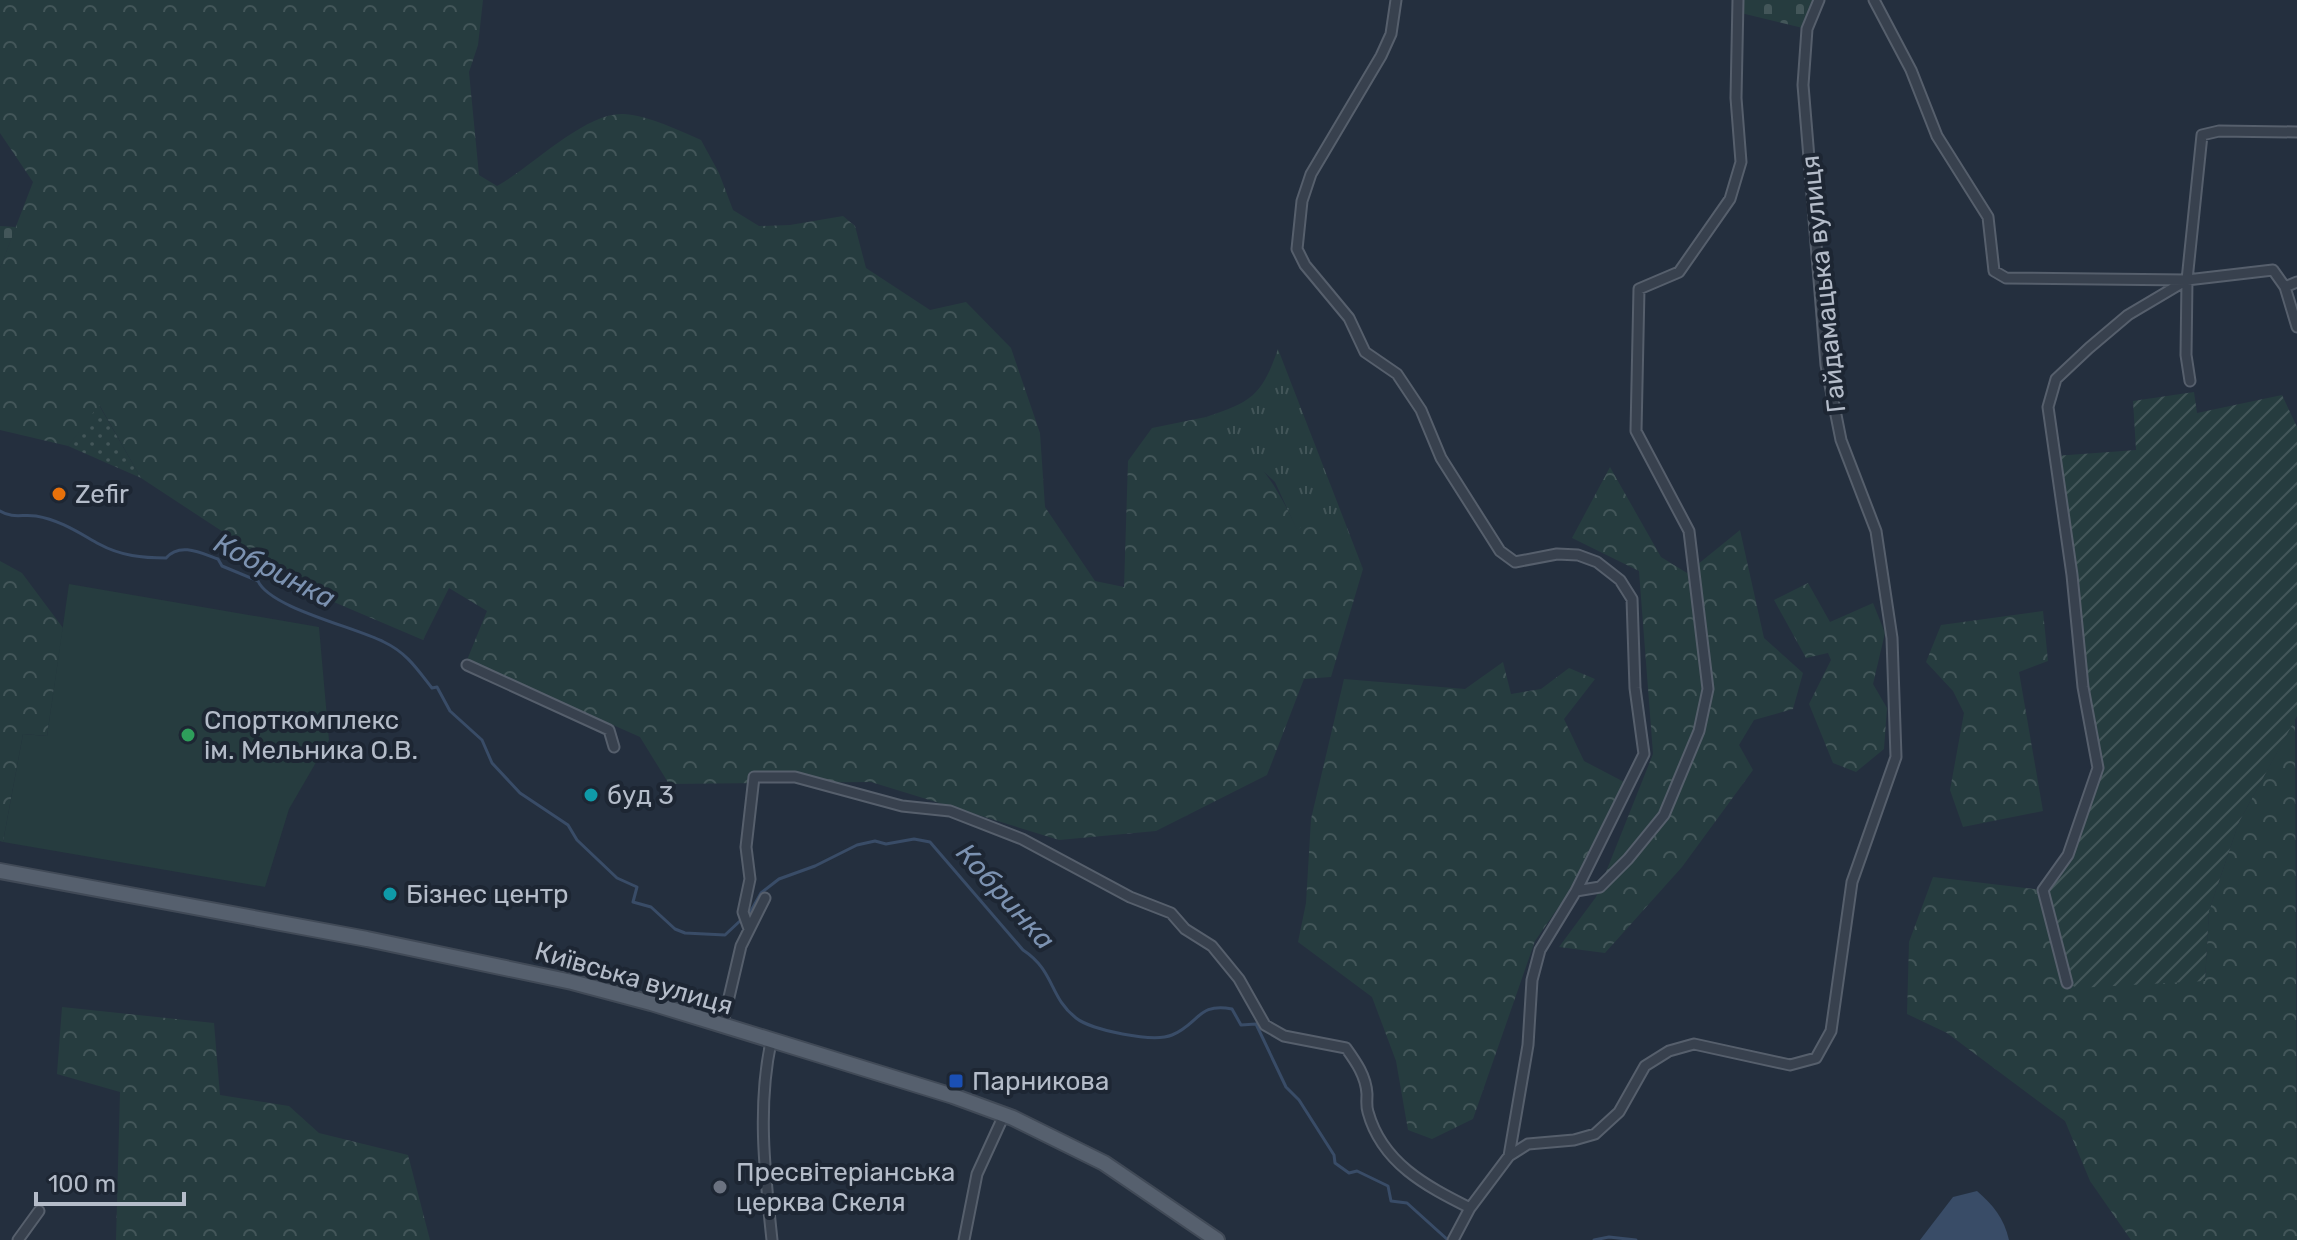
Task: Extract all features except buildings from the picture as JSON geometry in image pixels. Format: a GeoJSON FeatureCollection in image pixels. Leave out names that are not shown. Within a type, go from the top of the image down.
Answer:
{"type":"FeatureCollection","features":[{"type":"Feature","properties":{"kind":"main road","name":"Київська вулиця"},"geometry":{"type":"LineString","coordinates":[[0,871],[367,939],[572,982],[953,1096],[1004,1115],[1104,1163],[1217,1240]]}},
{"type":"Feature","properties":{"kind":"street"},"geometry":{"type":"LineString","coordinates":[[1396,0],[1391,34],[1381,56],[1311,174],[1302,201],[1297,249],[1305,265],[1349,318],[1365,352],[1397,374],[1421,410],[1441,458],[1500,551],[1515,562],[1557,554],[1597,562],[1620,580],[1632,599],[1635,688],[1644,754],[1576,891],[1540,950],[1532,980],[1528,1045],[1509,1156],[1470,1208],[1454,1239]]}},
{"type":"Feature","properties":{"kind":"street"},"geometry":{"type":"LineString","coordinates":[[1576,891],[1600,887],[1664,815],[1699,731],[1708,689],[1689,531],[1636,431],[1635,355],[1639,289],[1679,272],[1730,199],[1741,162],[1736,98],[1738,0]]}},
{"type":"Feature","properties":{"kind":"street","name":"Гайдамацька вулиця"},"geometry":{"type":"LineString","coordinates":[[1509,1156],[1528,1144],[1574,1140],[1595,1134],[1619,1112],[1645,1066],[1669,1051],[1694,1044],[1790,1065],[1804,1064],[1816,1058],[1831,1031],[1852,882],[1896,757],[1892,638],[1876,531],[1841,440],[1825,351],[1803,85],[1807,29],[1819,0]]}},
{"type":"Feature","properties":{"kind":"street"},"geometry":{"type":"LineString","coordinates":[[1874,0],[1911,70],[1937,136],[1988,217],[1994,271],[2006,278],[2187,280],[2273,270],[2285,287],[2297,327]]}},
{"type":"Feature","properties":{"kind":"street"},"geometry":{"type":"LineString","coordinates":[[2190,381],[2186,355],[2187,280],[2202,135],[2219,131],[2297,132]]}},
{"type":"Feature","properties":{"kind":"street"},"geometry":{"type":"LineString","coordinates":[[2067,983],[2043,890],[2068,855],[2098,768],[2083,687],[2072,575],[2048,407],[2056,379],[2089,348],[2128,315],[2187,280]]}},
{"type":"Feature","properties":{"kind":"street"},"geometry":{"type":"LineString","coordinates":[[2285,287],[2297,282]]}},
{"type":"Feature","properties":{"kind":"street"},"geometry":{"type":"LineString","coordinates":[[467,665],[609,730],[614,747]]}},
{"type":"Feature","properties":{"kind":"street"},"geometry":{"type":"LineString","coordinates":[[722,1027],[746,921],[750,879],[746,847],[754,777],[795,777],[902,806],[950,811],[1022,839],[1130,897],[1171,913],[1185,929],[1212,946],[1239,979],[1265,1025],[1284,1036],[1346,1048],[1360,1068],[1367,1091],[1366,1108],[1377,1140],[1429,1188],[1470,1208]]}},
{"type":"Feature","properties":{"kind":"street"},"geometry":{"type":"LineString","coordinates":[[746,921],[765,898]]}},
{"type":"Feature","properties":{"kind":"street"},"geometry":{"type":"LineString","coordinates":[[769,1239],[762,1128],[765,1068],[771,1042]]}},
{"type":"Feature","properties":{"kind":"street"},"geometry":{"type":"LineString","coordinates":[[964,1240],[977,1174],[1004,1115]]}},
{"type":"Feature","properties":{"kind":"street"},"geometry":{"type":"LineString","coordinates":[[18,1240],[39,1211]]}},
{"type":"Feature","properties":{"kind":"green space"},"geometry":{"type":"Polygon","coordinates":[[[0,0],[483,0],[478,45],[469,72],[479,175],[497,186],[593,122],[609,116],[634,115],[701,140],[719,173],[733,210],[759,226],[790,225],[843,216],[855,226],[866,268],[930,310],[966,302],[1011,348],[1040,433],[1045,507],[1095,581],[1124,587],[1128,461],[1152,428],[1206,417],[1237,441],[1260,466],[1297,529],[1315,522],[1341,536],[1363,569],[1331,677],[1304,679],[1267,775],[1156,831],[1059,840],[871,782],[669,784],[640,737],[467,660],[487,611],[449,588],[423,640],[322,597],[141,478],[100,406],[68,446],[0,430],[0,268],[33,182],[0,133],[0,0]]]}},
{"type":"Feature","properties":{"kind":"green space"},"geometry":{"type":"Polygon","coordinates":[[[1738,0],[1819,0],[1807,29],[1737,12],[1738,0]]]}},
{"type":"Feature","properties":{"kind":"green space"},"geometry":{"type":"Polygon","coordinates":[[[0,226],[16,227],[0,268],[0,226]]]}},
{"type":"Feature","properties":{"kind":"green space"},"geometry":{"type":"Polygon","coordinates":[[[1278,349],[1363,569],[1340,536],[1297,530],[1275,482],[1206,417],[1234,407],[1253,395],[1266,377],[1278,349]]]}},
{"type":"Feature","properties":{"kind":"green space"},"geometry":{"type":"Polygon","coordinates":[[[2194,392],[2197,413],[2282,395],[2297,427],[2297,716],[2239,822],[2209,911],[2205,981],[2077,988],[2067,983],[2043,890],[2068,855],[2098,768],[2055,456],[2136,450],[2133,401],[2194,392]]]}},
{"type":"Feature","properties":{"kind":"green space"},"geometry":{"type":"Polygon","coordinates":[[[99,405],[141,478],[68,446],[99,405]]]}},
{"type":"Feature","properties":{"kind":"green space"},"geometry":{"type":"Polygon","coordinates":[[[1610,467],[1661,557],[1687,573],[1740,530],[1764,638],[1803,673],[1793,709],[1754,720],[1739,745],[1753,770],[1682,867],[1605,953],[1559,947],[1596,897],[1653,754],[1639,571],[1572,538],[1610,467]]]}},
{"type":"Feature","properties":{"kind":"green space"},"geometry":{"type":"Polygon","coordinates":[[[0,561],[22,573],[63,628],[47,736],[23,734],[3,842],[0,841],[0,561]]]}},
{"type":"Feature","properties":{"kind":"green space"},"geometry":{"type":"Polygon","coordinates":[[[1808,583],[1830,622],[1873,603],[1885,633],[1873,684],[1887,708],[1884,749],[1856,772],[1833,763],[1809,704],[1831,660],[1828,653],[1806,658],[1774,600],[1808,583]]]}},
{"type":"Feature","properties":{"kind":"green space","name":"Спорткомплекс ім. Мельника О.В."},"geometry":{"type":"Polygon","coordinates":[[[69,584],[319,627],[329,740],[289,809],[265,887],[3,842],[23,734],[47,736],[69,584]]]}},
{"type":"Feature","properties":{"kind":"green space"},"geometry":{"type":"Polygon","coordinates":[[[2043,611],[2048,661],[2019,672],[2043,811],[1963,827],[1950,790],[1964,713],[1953,691],[1926,662],[1941,625],[2043,611]]]}},
{"type":"Feature","properties":{"kind":"green space"},"geometry":{"type":"Polygon","coordinates":[[[1503,662],[1511,694],[1541,689],[1569,668],[1595,679],[1564,719],[1584,761],[1626,783],[1576,882],[1535,941],[1473,1119],[1432,1139],[1408,1130],[1396,1061],[1372,997],[1298,942],[1306,903],[1311,819],[1344,679],[1465,689],[1503,662]]]}},
{"type":"Feature","properties":{"kind":"green space"},"geometry":{"type":"Polygon","coordinates":[[[2295,719],[2297,1240],[2131,1240],[2090,1181],[2065,1121],[1947,1033],[1907,1014],[1909,942],[1933,877],[2043,890],[2205,981],[2209,911],[2239,822],[2295,719]]]}},
{"type":"Feature","properties":{"kind":"green space"},"geometry":{"type":"Polygon","coordinates":[[[62,1007],[214,1023],[220,1095],[289,1106],[319,1133],[408,1155],[430,1240],[116,1240],[120,1092],[57,1074],[62,1007]]]}},
{"type":"Feature","properties":{"kind":"water"},"geometry":{"type":"Polygon","coordinates":[[[1977,1191],[1997,1212],[2009,1240],[1920,1240],[1953,1197],[1977,1191]]]}},
{"type":"Feature","properties":{"kind":"waterway","name":"Кобринка"},"geometry":{"type":"LineString","coordinates":[[0,511],[53,521],[107,548],[132,556],[166,558],[184,550],[205,554],[218,559],[222,566],[258,581],[266,591],[295,608],[392,646],[411,662],[432,688],[437,687],[450,711],[482,740],[492,763],[520,793],[568,825],[577,840],[617,878],[637,887],[633,902],[651,907],[675,929],[685,933],[725,935],[741,920]]}},
{"type":"Feature","properties":{"kind":"waterway","name":"Кобринка"},"geometry":{"type":"LineString","coordinates":[[748,916],[761,893],[779,879],[815,866],[857,845],[914,839],[930,842],[1041,967],[1067,1010],[1084,1023],[1122,1034],[1163,1037],[1181,1030],[1205,1011],[1221,1008],[1232,1009],[1241,1025],[1256,1024],[1286,1087],[1299,1100],[1334,1155],[1335,1163],[1349,1173],[1357,1171],[1388,1186],[1391,1201],[1407,1203],[1448,1240]]}},
{"type":"Feature","properties":{"kind":"waterway","name":"Кобринка"},"geometry":{"type":"LineString","coordinates":[[1594,1240],[1609,1237],[1636,1240]]}},
{"type":"Feature","properties":{"kind":"place","name":"Zefir"},"geometry":{"type":"Point","coordinates":[59,494]}},
{"type":"Feature","properties":{"kind":"place","name":"Спорткомплекс ім. Мельника О.В."},"geometry":{"type":"Point","coordinates":[188,735]}},
{"type":"Feature","properties":{"kind":"place","name":"буд 3"},"geometry":{"type":"Point","coordinates":[591,795]}},
{"type":"Feature","properties":{"kind":"place","name":"Бізнес центр"},"geometry":{"type":"Point","coordinates":[390,894]}},
{"type":"Feature","properties":{"kind":"place","name":"Парникова"},"geometry":{"type":"Point","coordinates":[956,1081]}},
{"type":"Feature","properties":{"kind":"place","name":"Пресвітеріанська церква Скеля"},"geometry":{"type":"Point","coordinates":[720,1187]}}]}
